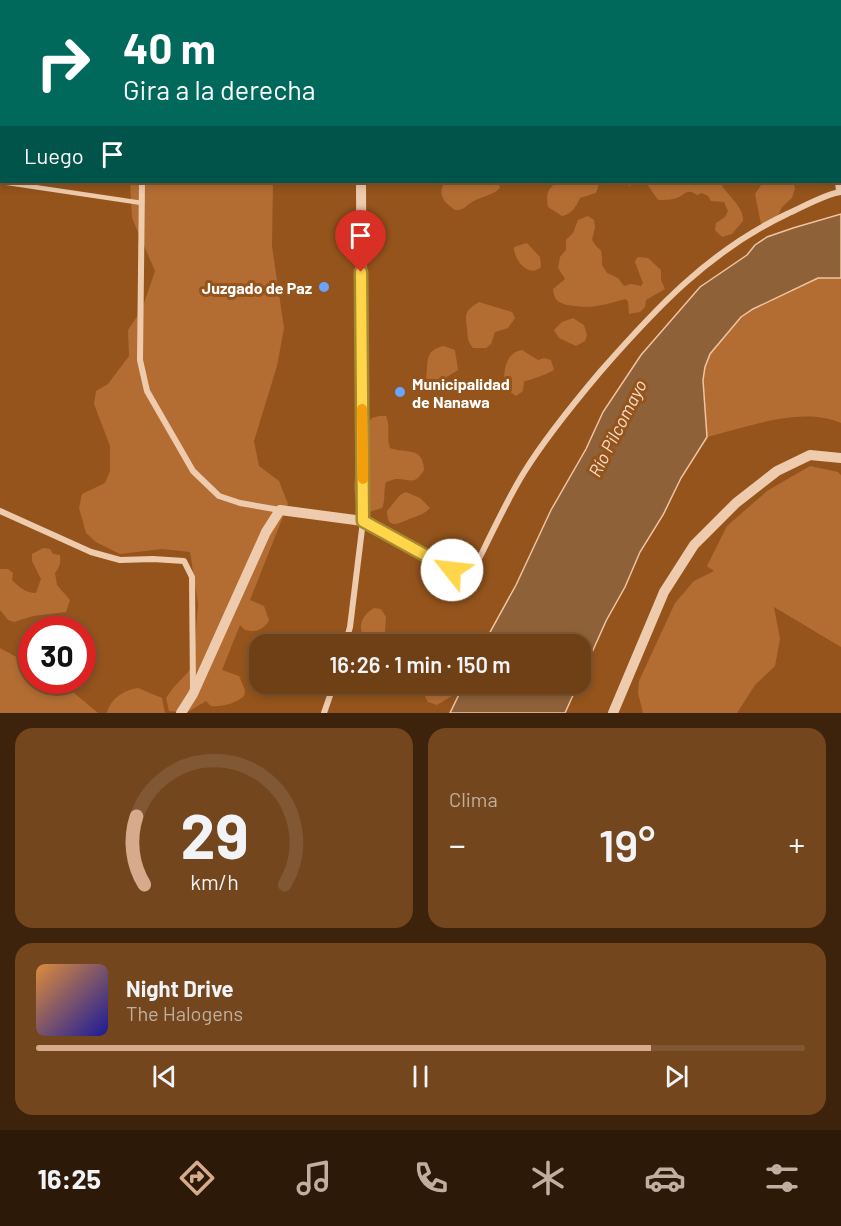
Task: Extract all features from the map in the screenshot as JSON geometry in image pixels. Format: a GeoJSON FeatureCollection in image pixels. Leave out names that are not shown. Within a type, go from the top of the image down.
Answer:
{"type":"FeatureCollection","features":[{"type":"Feature","properties":{"kind":"street"},"geometry":{"type":"LineString","coordinates":[[142,183],[140,360],[147,391],[193,471],[219,496],[240,503],[363,521],[470,579],[523,474],[573,403],[628,339],[676,289],[755,229],[840,192]]}},
{"type":"Feature","properties":{"kind":"street"},"geometry":{"type":"LineString","coordinates":[[348,634],[363,521],[361,183]]}},
{"type":"Feature","properties":{"kind":"street"},"geometry":{"type":"LineString","coordinates":[[613,713],[664,592],[694,545],[736,503],[777,471],[810,455],[841,458]]}},
{"type":"Feature","properties":{"kind":"street"},"geometry":{"type":"LineString","coordinates":[[181,713],[193,694],[266,532],[280,510]]}},
{"type":"Feature","properties":{"kind":"street"},"geometry":{"type":"LineString","coordinates":[[0,511],[91,552],[120,560],[184,561],[192,577],[193,694]]}},
{"type":"Feature","properties":{"kind":"street"},"geometry":{"type":"LineString","coordinates":[[324,713],[331,694]]}},
{"type":"Feature","properties":{"kind":"lane"},"geometry":{"type":"LineString","coordinates":[[9,183],[142,203]]}},
{"type":"Feature","properties":{"kind":"shaded area"},"geometry":{"type":"Polygon","coordinates":[[[130,183],[273,183],[272,246],[284,328],[277,366],[254,441],[259,466],[279,481],[288,504],[250,600],[264,606],[269,620],[265,626],[256,631],[245,630],[240,625],[222,670],[239,676],[245,690],[244,696],[233,703],[220,706],[211,706],[206,701],[186,713],[169,711],[166,698],[190,670],[195,644],[198,604],[190,552],[162,549],[120,554],[96,542],[86,533],[79,508],[82,494],[105,483],[110,471],[110,446],[94,404],[96,391],[108,384],[129,356],[128,330],[142,309],[155,271],[132,218],[130,183]]]}},
{"type":"Feature","properties":{"kind":"shaded area"},"geometry":{"type":"Polygon","coordinates":[[[444,183],[498,183],[500,188],[458,210],[447,204],[442,191],[444,183]]]}},
{"type":"Feature","properties":{"kind":"shaded area"},"geometry":{"type":"Polygon","coordinates":[[[556,183],[601,183],[596,193],[580,198],[573,210],[562,216],[548,207],[547,199],[551,187],[556,183]]]}},
{"type":"Feature","properties":{"kind":"shaded area"},"geometry":{"type":"Polygon","coordinates":[[[644,183],[721,183],[741,210],[743,221],[732,234],[722,237],[715,230],[716,223],[725,217],[728,211],[724,202],[711,201],[702,193],[697,195],[689,192],[674,199],[658,200],[644,183]]]}},
{"type":"Feature","properties":{"kind":"shaded area"},"geometry":{"type":"Polygon","coordinates":[[[762,183],[793,183],[795,188],[792,198],[782,207],[778,216],[764,225],[761,224],[755,194],[762,183]]]}},
{"type":"Feature","properties":{"kind":"shaded area"},"geometry":{"type":"Polygon","coordinates":[[[588,216],[594,220],[592,240],[601,251],[602,265],[607,273],[618,278],[624,286],[631,284],[641,286],[643,283],[635,262],[638,257],[648,258],[661,270],[661,280],[665,289],[646,300],[645,307],[640,312],[629,314],[628,301],[625,299],[583,307],[567,305],[558,302],[555,298],[553,289],[565,279],[558,268],[560,257],[566,250],[566,240],[573,233],[578,220],[588,216]]]}},
{"type":"Feature","properties":{"kind":"shaded area"},"geometry":{"type":"Polygon","coordinates":[[[527,243],[540,257],[541,267],[536,270],[532,271],[523,266],[514,252],[514,247],[527,243]]]}},
{"type":"Feature","properties":{"kind":"shaded area"},"geometry":{"type":"Polygon","coordinates":[[[818,278],[841,278],[841,423],[825,418],[791,417],[707,437],[703,380],[710,354],[741,317],[818,278]]]}},
{"type":"Feature","properties":{"kind":"shaded area"},"geometry":{"type":"Polygon","coordinates":[[[479,302],[512,312],[515,318],[508,328],[495,332],[491,344],[486,348],[473,348],[468,336],[467,313],[479,302]]]}},
{"type":"Feature","properties":{"kind":"shaded area"},"geometry":{"type":"Polygon","coordinates":[[[573,318],[584,325],[587,335],[585,341],[576,346],[559,338],[554,330],[562,322],[573,318]]]}},
{"type":"Feature","properties":{"kind":"shaded area"},"geometry":{"type":"Polygon","coordinates":[[[444,346],[455,350],[458,370],[437,383],[430,382],[426,378],[428,358],[437,348],[444,346]]]}},
{"type":"Feature","properties":{"kind":"shaded area"},"geometry":{"type":"Polygon","coordinates":[[[522,350],[538,360],[544,358],[551,360],[554,370],[524,381],[523,391],[516,396],[505,388],[504,377],[511,355],[522,350]]]}},
{"type":"Feature","properties":{"kind":"shaded area"},"geometry":{"type":"Polygon","coordinates":[[[386,416],[390,448],[417,454],[421,457],[424,470],[415,480],[396,479],[386,482],[382,508],[363,514],[359,509],[354,489],[357,468],[368,423],[372,418],[386,416]]]}},
{"type":"Feature","properties":{"kind":"shaded area"},"geometry":{"type":"Polygon","coordinates":[[[810,466],[838,472],[841,475],[841,647],[774,607],[780,639],[775,666],[755,685],[737,713],[643,713],[638,693],[639,681],[675,603],[694,581],[714,571],[707,566],[727,526],[767,491],[810,466]]]}},
{"type":"Feature","properties":{"kind":"shaded area"},"geometry":{"type":"Polygon","coordinates":[[[406,492],[420,498],[430,508],[420,515],[399,523],[389,522],[387,511],[400,495],[406,492]]]}},
{"type":"Feature","properties":{"kind":"shaded area"},"geometry":{"type":"Polygon","coordinates":[[[43,548],[60,555],[60,565],[55,573],[57,585],[70,600],[66,612],[18,616],[18,621],[14,622],[8,620],[0,610],[0,569],[8,569],[13,573],[12,580],[17,585],[26,591],[36,593],[41,579],[32,561],[32,554],[43,548]]]}},
{"type":"Feature","properties":{"kind":"shaded area"},"geometry":{"type":"Polygon","coordinates":[[[374,608],[381,609],[386,617],[383,634],[362,633],[361,623],[369,611],[374,608]]]}},
{"type":"Feature","properties":{"kind":"shaded area"},"geometry":{"type":"Polygon","coordinates":[[[0,648],[18,658],[18,694],[75,694],[98,713],[0,713],[0,648]]]}},
{"type":"Feature","properties":{"kind":"shaded area"},"geometry":{"type":"Polygon","coordinates":[[[138,688],[162,698],[165,713],[107,713],[111,703],[118,696],[138,688]]]}},
{"type":"Feature","properties":{"kind":"shaded area"},"geometry":{"type":"Polygon","coordinates":[[[424,694],[453,694],[437,705],[428,702],[424,694]]]}},
{"type":"Feature","properties":{"kind":"water","name":"Río Pilcomayo"},"geometry":{"type":"Polygon","coordinates":[[[841,214],[841,278],[818,278],[753,309],[741,317],[710,354],[703,380],[707,437],[681,478],[663,515],[640,552],[591,655],[591,634],[489,634],[603,412],[641,355],[700,287],[747,255],[755,245],[767,237],[841,214]]]}},
{"type":"Feature","properties":{"kind":"water"},"geometry":{"type":"Polygon","coordinates":[[[459,694],[574,694],[565,713],[450,713],[459,694]]]}},
{"type":"Feature","properties":{"kind":"slow traffic"},"geometry":{"type":"LineString","coordinates":[[362,409],[363,479]]}},
{"type":"Feature","properties":{"kind":"place","name":"Juzgado de Paz"},"geometry":{"type":"Point","coordinates":[324,287]}},
{"type":"Feature","properties":{"kind":"place","name":"Municipalidad de Nanawa"},"geometry":{"type":"Point","coordinates":[400,392]}},
{"type":"Feature","properties":{"kind":"route"},"geometry":{"type":"LineString","coordinates":[[361,272],[363,521],[452,570]]}}]}
